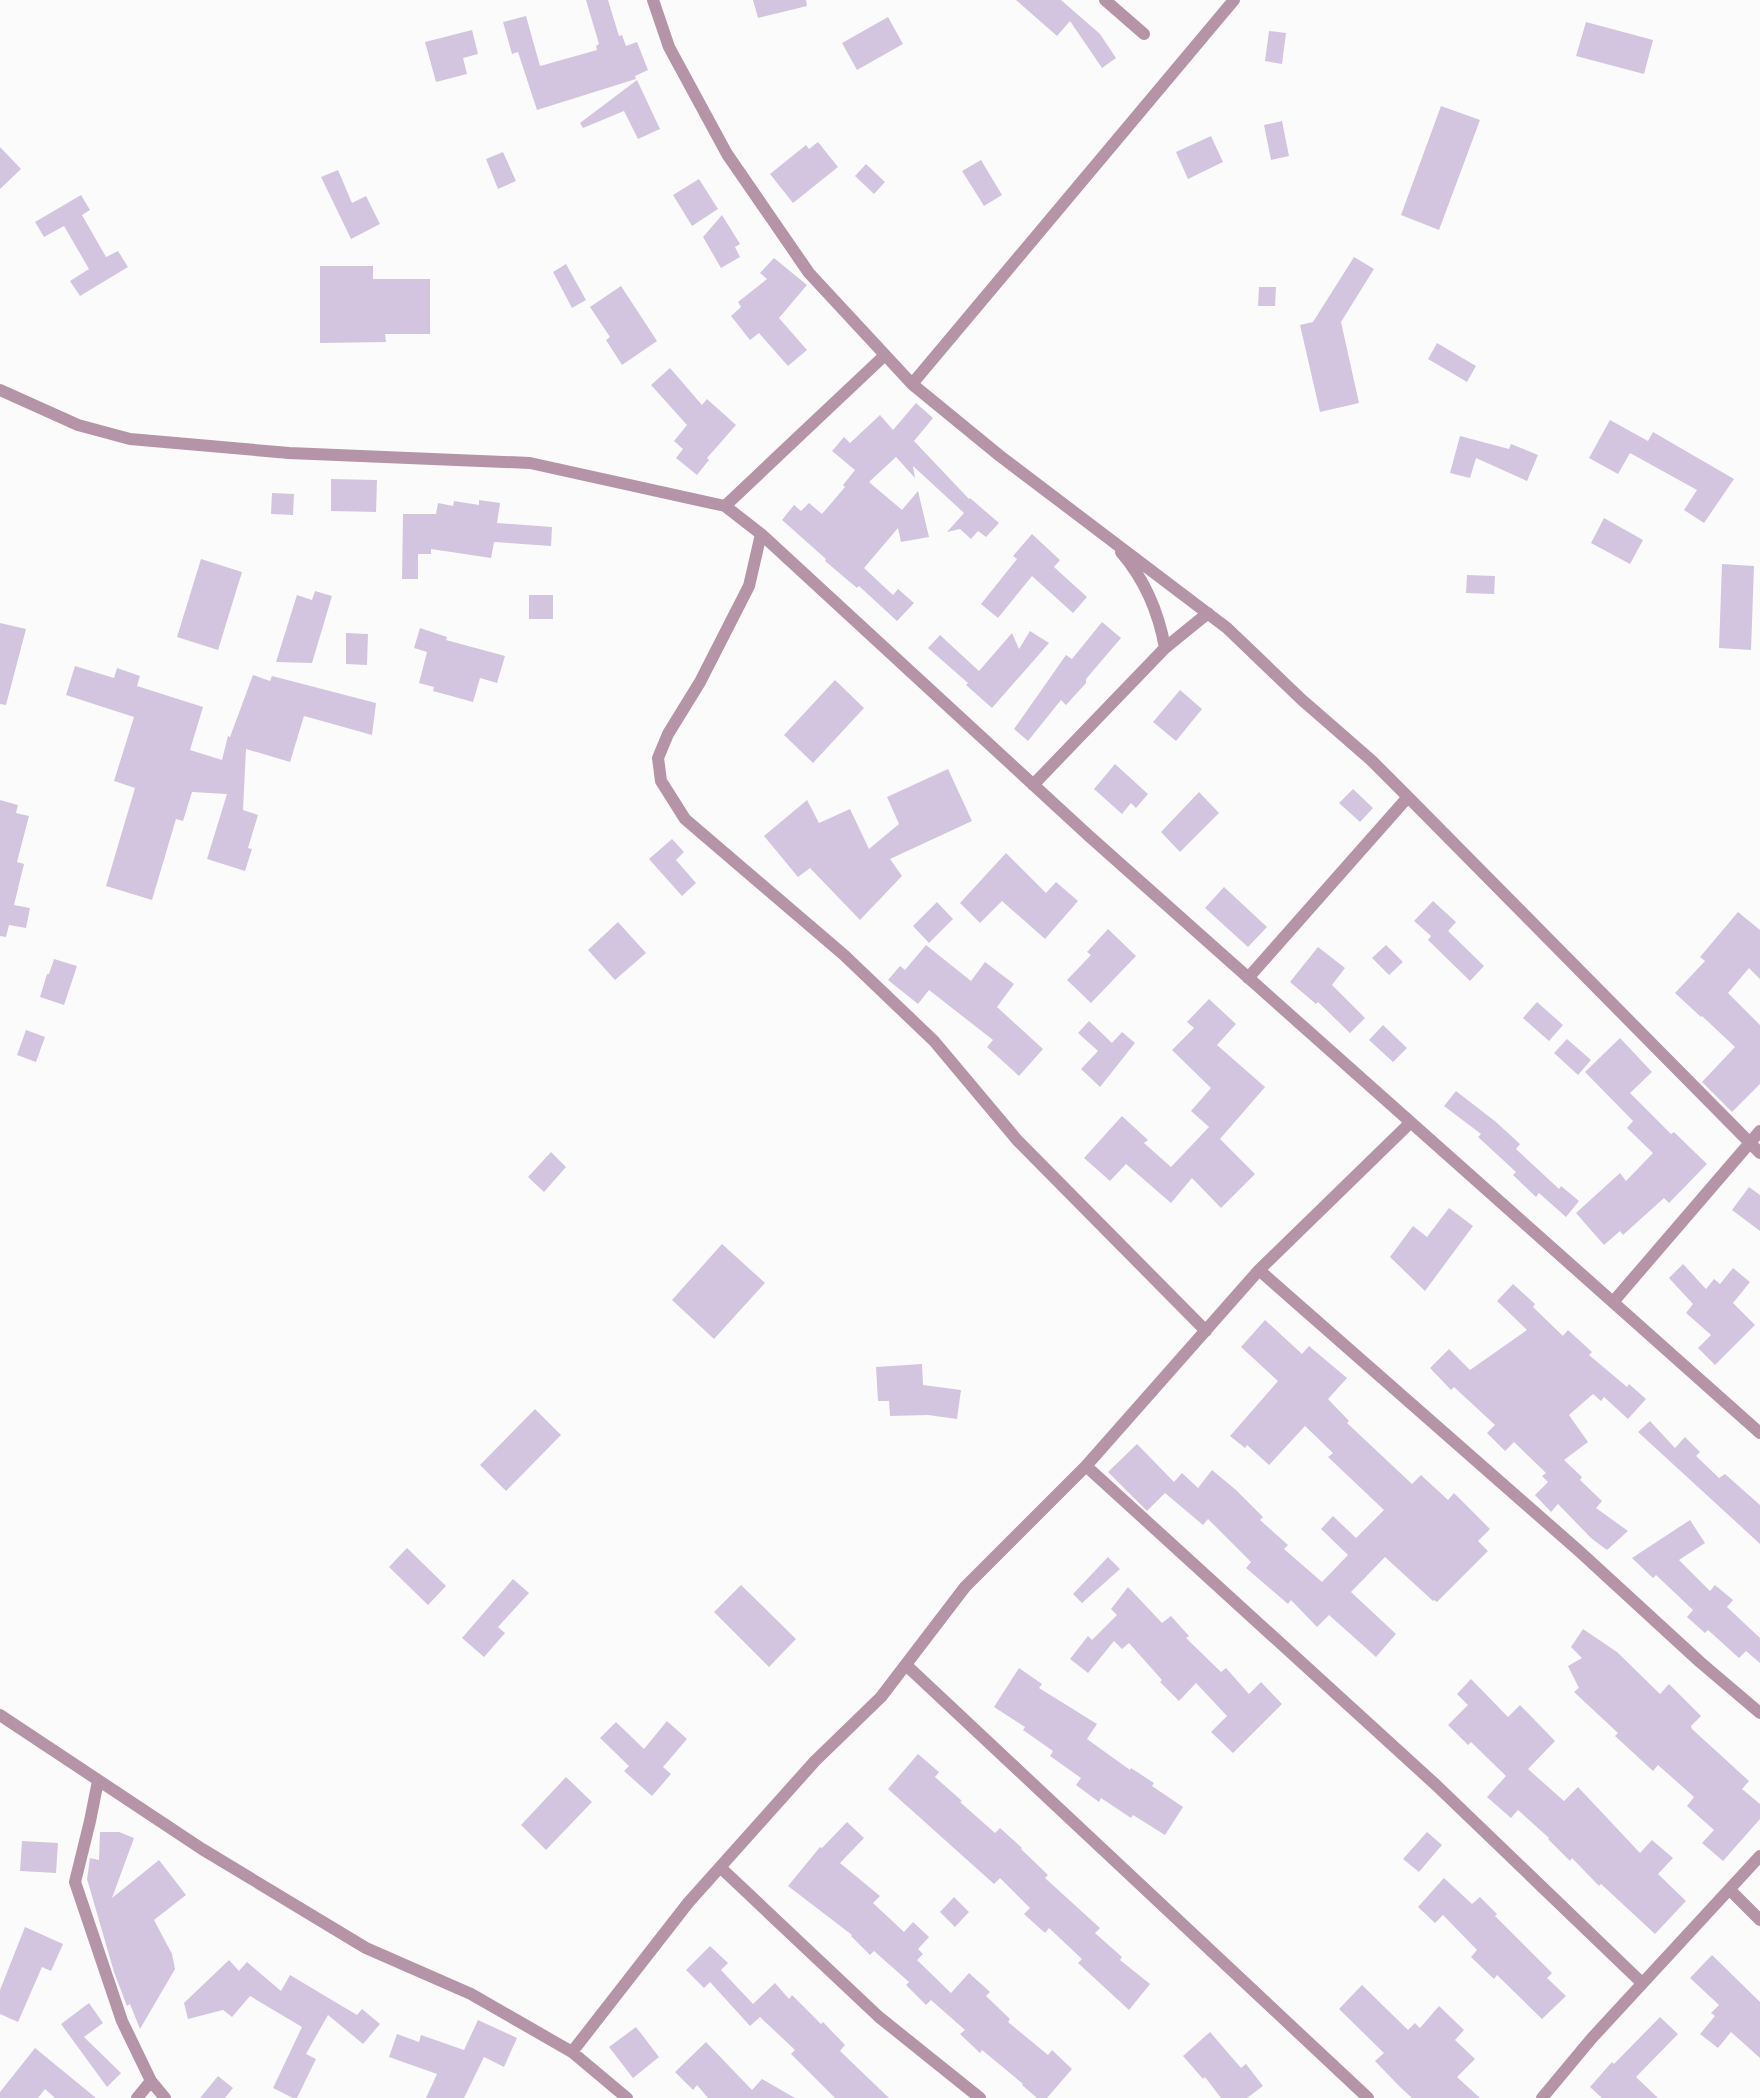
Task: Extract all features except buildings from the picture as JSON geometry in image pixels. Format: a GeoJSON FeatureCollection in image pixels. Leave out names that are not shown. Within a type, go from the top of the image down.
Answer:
{"type":"FeatureCollection","features":[{"type":"Feature","properties":{"kind":"street"},"geometry":{"type":"LineString","coordinates":[[653,0],[669,47],[727,154],[809,273],[885,356],[912,384],[1000,456],[1227,628],[1408,797],[1760,1153]]}},
{"type":"Feature","properties":{"kind":"street"},"geometry":{"type":"LineString","coordinates":[[1105,0],[1144,34]]}},
{"type":"Feature","properties":{"kind":"street"},"geometry":{"type":"LineString","coordinates":[[912,384],[1234,0]]}},
{"type":"Feature","properties":{"kind":"street"},"geometry":{"type":"LineString","coordinates":[[725,506],[885,356]]}},
{"type":"Feature","properties":{"kind":"street"},"geometry":{"type":"LineString","coordinates":[[0,390],[78,425],[130,439],[290,453],[530,463],[725,506],[761,534],[1033,785],[1760,1433]]}},
{"type":"Feature","properties":{"kind":"street"},"geometry":{"type":"LineString","coordinates":[[761,534],[749,586],[700,682],[668,734],[658,758],[661,781],[685,819],[844,956],[934,1041],[1017,1140],[1206,1331]]}},
{"type":"Feature","properties":{"kind":"street"},"geometry":{"type":"LineString","coordinates":[[1108,536],[1144,586],[1161,627],[1165,648]]}},
{"type":"Feature","properties":{"kind":"street"},"geometry":{"type":"LineString","coordinates":[[1033,785],[1165,648],[1208,613]]}},
{"type":"Feature","properties":{"kind":"street"},"geometry":{"type":"LineString","coordinates":[[1248,978],[1408,797]]}},
{"type":"Feature","properties":{"kind":"street"},"geometry":{"type":"LineString","coordinates":[[572,2052],[688,1903],[815,1761],[881,1698],[965,1587],[1086,1466],[1259,1270],[1410,1123]]}},
{"type":"Feature","properties":{"kind":"street"},"geometry":{"type":"LineString","coordinates":[[1613,1302],[1760,1131]]}},
{"type":"Feature","properties":{"kind":"street"},"geometry":{"type":"LineString","coordinates":[[1259,1270],[1760,1713]]}},
{"type":"Feature","properties":{"kind":"street"},"geometry":{"type":"LineString","coordinates":[[1086,1466],[1436,1785],[1642,1983]]}},
{"type":"Feature","properties":{"kind":"street"},"geometry":{"type":"LineString","coordinates":[[906,1665],[1368,2098]]}},
{"type":"Feature","properties":{"kind":"street"},"geometry":{"type":"LineString","coordinates":[[0,1715],[202,1849],[366,1948],[471,1994],[572,2052],[627,2098]]}},
{"type":"Feature","properties":{"kind":"street"},"geometry":{"type":"LineString","coordinates":[[98,1781],[75,1882],[122,2021],[151,2081],[165,2098]]}},
{"type":"Feature","properties":{"kind":"street"},"geometry":{"type":"LineString","coordinates":[[1543,2098],[1642,1983],[1760,1856]]}},
{"type":"Feature","properties":{"kind":"street"},"geometry":{"type":"LineString","coordinates":[[721,1868],[879,2018],[980,2098]]}},
{"type":"Feature","properties":{"kind":"street"},"geometry":{"type":"LineString","coordinates":[[1730,1890],[1760,1920]]}},
{"type":"Feature","properties":{"kind":"street"},"geometry":{"type":"LineString","coordinates":[[137,2098],[151,2081]]}}]}
